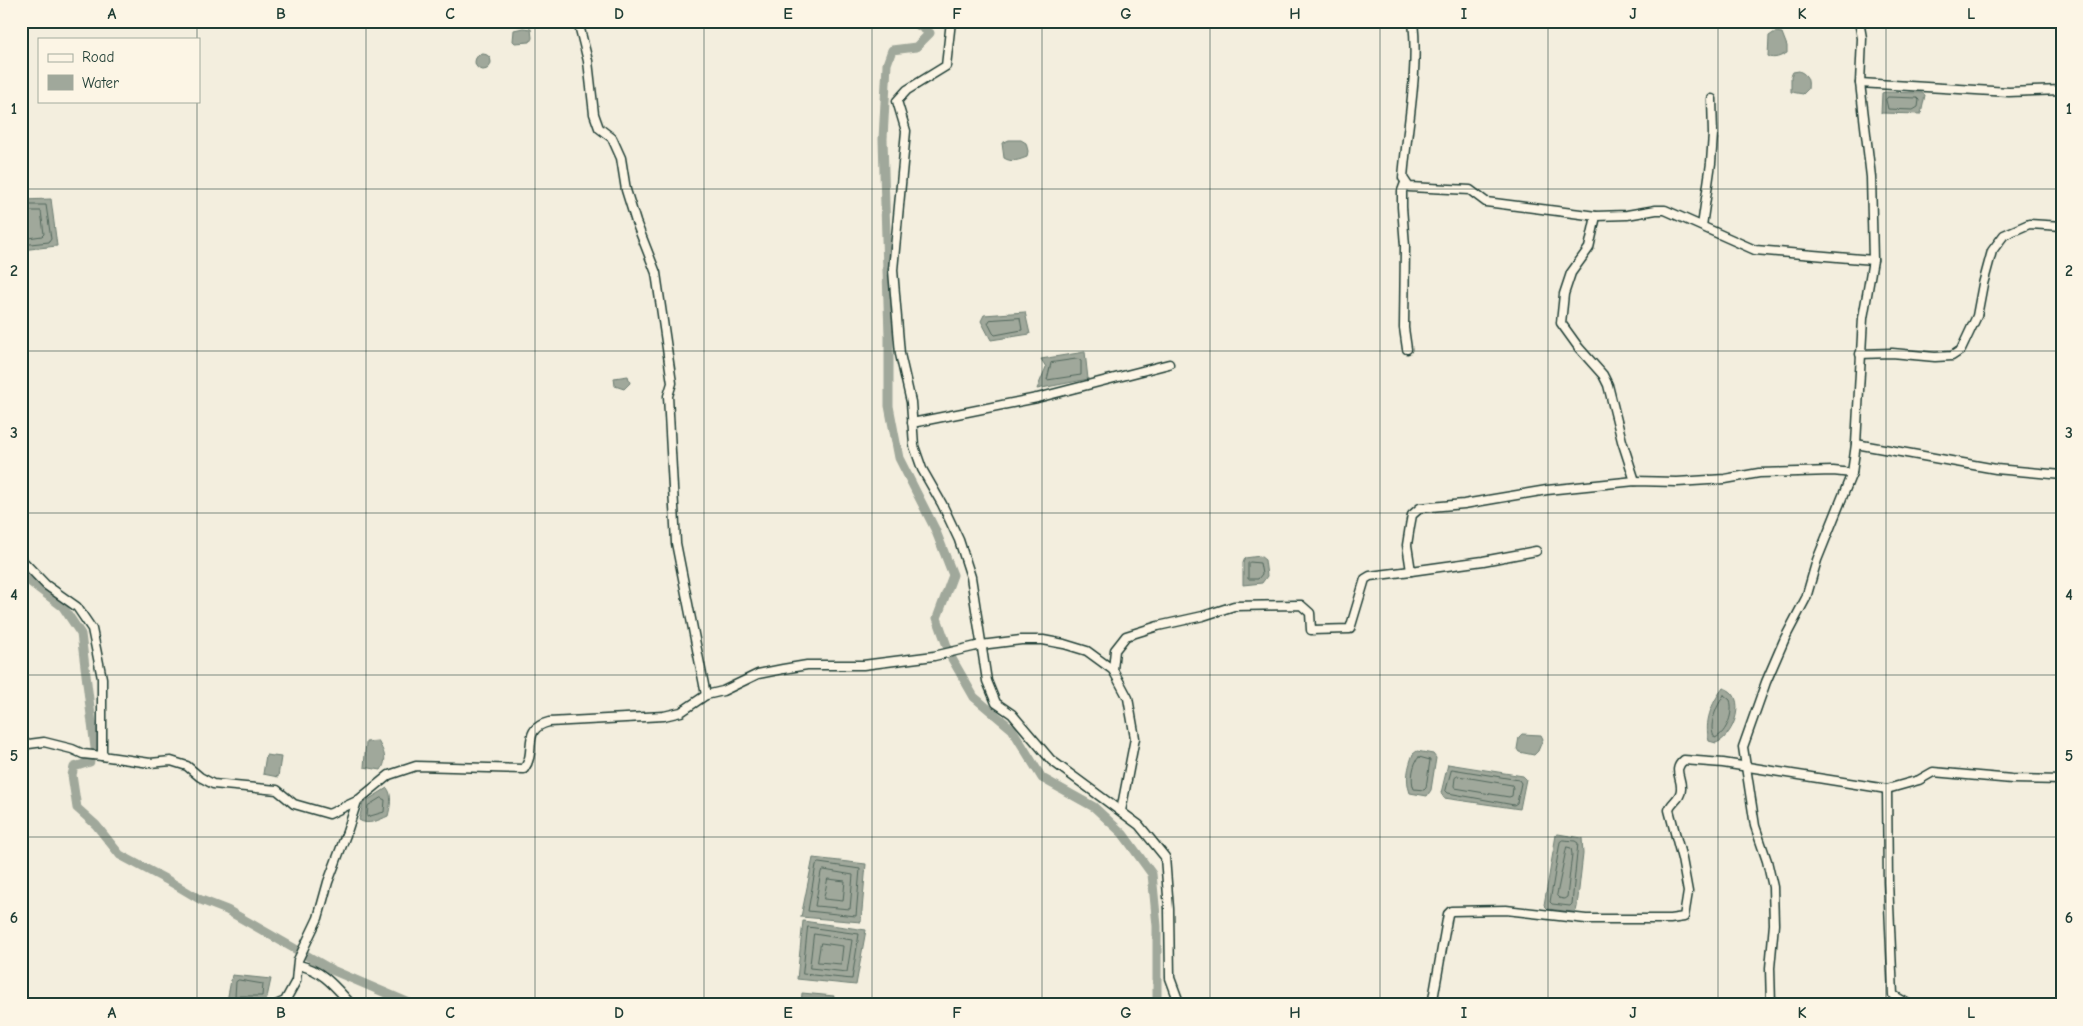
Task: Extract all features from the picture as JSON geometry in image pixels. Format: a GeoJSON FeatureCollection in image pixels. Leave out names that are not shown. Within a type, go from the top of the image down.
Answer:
{"type":"FeatureCollection","features":[{"type":"Feature","properties":{"kind":"street"},"geometry":{"type":"LineString","coordinates":[[578,21],[588,61],[594,114],[599,128],[612,138],[621,158],[626,190],[656,273],[672,383],[668,396],[676,543],[706,695]]}},
{"type":"Feature","properties":{"kind":"street"},"geometry":{"type":"LineString","coordinates":[[951,21],[946,66],[907,90],[897,101],[906,131],[893,270],[900,354],[910,402],[914,446],[922,469],[942,504],[959,540],[977,605],[987,681],[996,703],[1012,714],[1051,760],[1139,825],[1164,857],[1169,908],[1170,978],[1180,1005]]}},
{"type":"Feature","properties":{"kind":"street"},"geometry":{"type":"LineString","coordinates":[[1413,21],[1415,54],[1403,178],[1409,187],[1417,189],[1470,190],[1486,202],[1596,216],[1627,215],[1665,210],[1755,250],[1873,260]]}},
{"type":"Feature","properties":{"kind":"street"},"geometry":{"type":"LineString","coordinates":[[1771,1005],[1770,968],[1774,924],[1772,887],[1767,862],[1755,826],[1743,747],[1766,682],[1785,638],[1806,598],[1817,560],[1852,473],[1856,444],[1863,318],[1873,260],[1871,177],[1860,83],[1862,38],[1858,21]]}},
{"type":"Feature","properties":{"kind":"street"},"geometry":{"type":"LineString","coordinates":[[1860,83],[2009,92],[2062,90]]}},
{"type":"Feature","properties":{"kind":"street"},"geometry":{"type":"LineString","coordinates":[[1702,226],[1714,134],[1712,99]]}},
{"type":"Feature","properties":{"kind":"street"},"geometry":{"type":"LineString","coordinates":[[1405,183],[1402,191],[1402,207],[1404,328],[1407,349]]}},
{"type":"Feature","properties":{"kind":"street"},"geometry":{"type":"LineString","coordinates":[[1596,216],[1589,248],[1571,273],[1564,294],[1561,323],[1579,348],[1603,375],[1608,385],[1635,481]]}},
{"type":"Feature","properties":{"kind":"street"},"geometry":{"type":"LineString","coordinates":[[1860,354],[1892,353],[1935,358],[1952,356],[1961,350],[1977,316],[1992,252],[2004,235],[2029,224],[2062,226]]}},
{"type":"Feature","properties":{"kind":"street"},"geometry":{"type":"LineString","coordinates":[[912,423],[1037,398],[1169,364]]}},
{"type":"Feature","properties":{"kind":"street"},"geometry":{"type":"LineString","coordinates":[[1856,444],[1996,469],[2062,475]]}},
{"type":"Feature","properties":{"kind":"street"},"geometry":{"type":"LineString","coordinates":[[1411,571],[1407,545],[1412,515],[1420,508],[1464,504],[1547,490],[1635,481],[1677,482],[1725,479],[1760,473],[1823,471],[1852,473]]}},
{"type":"Feature","properties":{"kind":"street"},"geometry":{"type":"LineString","coordinates":[[1112,670],[1115,650],[1126,636],[1158,626],[1203,616],[1234,606],[1301,605],[1310,613],[1311,630],[1320,628],[1350,629],[1365,579],[1370,576],[1483,561],[1536,551]]}},
{"type":"Feature","properties":{"kind":"street"},"geometry":{"type":"LineString","coordinates":[[21,559],[46,585],[76,607],[92,629],[102,678],[102,756]]}},
{"type":"Feature","properties":{"kind":"street"},"geometry":{"type":"LineString","coordinates":[[21,745],[44,742],[84,754],[150,763],[171,762],[188,766],[200,777],[214,784],[277,790],[294,804],[329,814],[357,801],[389,775],[416,766],[524,769],[529,763],[532,730],[538,724],[585,718],[664,716],[681,712],[706,695],[723,691],[758,674],[783,669],[807,666],[863,665],[934,656],[981,645],[1036,640],[1064,644],[1086,651],[1112,670],[1128,698],[1135,738],[1121,810]]}},
{"type":"Feature","properties":{"kind":"street"},"geometry":{"type":"LineString","coordinates":[[1432,1005],[1448,914],[1451,911],[1506,910],[1586,919],[1684,918],[1688,892],[1682,859],[1669,810],[1670,806],[1680,796],[1682,788],[1676,772],[1679,764],[1684,760],[1723,763],[1887,789],[1919,780],[1933,772],[2062,780]]}},
{"type":"Feature","properties":{"kind":"street"},"geometry":{"type":"LineString","coordinates":[[1887,789],[1888,882],[1893,995],[1910,1005]]}},
{"type":"Feature","properties":{"kind":"street"},"geometry":{"type":"LineString","coordinates":[[276,1005],[285,1001],[296,981],[298,960],[318,918],[328,882],[357,801]]}},
{"type":"Feature","properties":{"kind":"street"},"geometry":{"type":"LineString","coordinates":[[299,965],[313,969],[328,979],[352,1005]]}},
{"type":"Feature","properties":{"kind":"water"},"geometry":{"type":"Polygon","coordinates":[[[531,29],[532,38],[530,42],[515,43],[513,41],[514,30],[531,29]]]}},
{"type":"Feature","properties":{"kind":"water"},"geometry":{"type":"Polygon","coordinates":[[[1775,32],[1782,33],[1787,46],[1787,53],[1773,58],[1768,56],[1769,36],[1775,32]]]}},
{"type":"Feature","properties":{"kind":"water"},"geometry":{"type":"Polygon","coordinates":[[[483,54],[491,62],[483,70],[475,62],[483,54]]]}},
{"type":"Feature","properties":{"kind":"water"},"geometry":{"type":"Polygon","coordinates":[[[1799,71],[1808,80],[1808,89],[1803,94],[1791,92],[1791,76],[1793,72],[1799,71]]]}},
{"type":"Feature","properties":{"kind":"water"},"geometry":{"type":"Polygon","coordinates":[[[1882,93],[1922,93],[1925,95],[1921,114],[1881,113],[1882,93]]]}},
{"type":"Feature","properties":{"kind":"water"},"geometry":{"type":"Polygon","coordinates":[[[1009,140],[1021,140],[1026,143],[1027,157],[1013,161],[1004,158],[1002,143],[1009,140]]]}},
{"type":"Feature","properties":{"kind":"water"},"geometry":{"type":"Polygon","coordinates":[[[51,199],[57,246],[21,250],[21,200],[51,199]]]}},
{"type":"Feature","properties":{"kind":"water"},"geometry":{"type":"Polygon","coordinates":[[[1025,312],[1030,334],[991,340],[981,321],[984,315],[1025,312]]]}},
{"type":"Feature","properties":{"kind":"water"},"geometry":{"type":"Polygon","coordinates":[[[1085,352],[1088,379],[1037,389],[1046,367],[1041,359],[1085,352]]]}},
{"type":"Feature","properties":{"kind":"water"},"geometry":{"type":"Polygon","coordinates":[[[628,376],[630,383],[624,389],[615,386],[614,378],[628,376]]]}},
{"type":"Feature","properties":{"kind":"water"},"geometry":{"type":"Polygon","coordinates":[[[1260,556],[1265,560],[1267,576],[1262,583],[1243,585],[1243,563],[1245,558],[1260,556]]]}},
{"type":"Feature","properties":{"kind":"water"},"geometry":{"type":"Polygon","coordinates":[[[1723,688],[1731,692],[1735,698],[1737,706],[1736,716],[1728,733],[1716,743],[1709,741],[1707,727],[1712,707],[1723,688]]]}},
{"type":"Feature","properties":{"kind":"water"},"geometry":{"type":"Polygon","coordinates":[[[1522,734],[1541,735],[1543,739],[1538,751],[1534,755],[1519,752],[1517,749],[1519,737],[1522,734]]]}},
{"type":"Feature","properties":{"kind":"water"},"geometry":{"type":"Polygon","coordinates":[[[378,741],[384,756],[381,770],[364,767],[366,742],[378,741]]]}},
{"type":"Feature","properties":{"kind":"water"},"geometry":{"type":"Polygon","coordinates":[[[1417,751],[1433,754],[1436,758],[1431,790],[1427,796],[1410,793],[1408,788],[1409,768],[1413,754],[1417,751]]]}},
{"type":"Feature","properties":{"kind":"water"},"geometry":{"type":"Polygon","coordinates":[[[266,755],[281,757],[278,777],[263,774],[266,755]]]}},
{"type":"Feature","properties":{"kind":"water"},"geometry":{"type":"Polygon","coordinates":[[[1448,764],[1523,776],[1526,779],[1520,809],[1444,798],[1441,793],[1448,764]]]}},
{"type":"Feature","properties":{"kind":"water"},"geometry":{"type":"Polygon","coordinates":[[[387,788],[390,798],[388,816],[370,822],[359,820],[363,803],[387,788]]]}},
{"type":"Feature","properties":{"kind":"water"},"geometry":{"type":"Polygon","coordinates":[[[1556,835],[1582,838],[1583,854],[1577,907],[1576,911],[1573,912],[1548,909],[1544,905],[1556,835]]]}},
{"type":"Feature","properties":{"kind":"water"},"geometry":{"type":"Polygon","coordinates":[[[813,858],[866,864],[861,922],[801,917],[813,858]]]}},
{"type":"Feature","properties":{"kind":"water"},"geometry":{"type":"Polygon","coordinates":[[[803,921],[866,930],[856,985],[797,979],[803,921]]]}},
{"type":"Feature","properties":{"kind":"water"},"geometry":{"type":"Polygon","coordinates":[[[232,975],[271,979],[266,1002],[227,1001],[232,975]]]}},
{"type":"Feature","properties":{"kind":"water"},"geometry":{"type":"Polygon","coordinates":[[[802,993],[834,996],[832,1005],[801,1005],[802,993]]]}},
{"type":"Feature","properties":{"kind":"waterway"},"geometry":{"type":"LineString","coordinates":[[912,21],[930,33],[916,47],[892,50],[887,64],[883,139],[889,336],[889,406],[899,458],[935,529],[953,575],[937,618],[951,657],[974,697],[1012,729],[1042,778],[1094,807],[1123,834],[1152,874],[1157,926],[1157,1005]]}},
{"type":"Feature","properties":{"kind":"waterway"},"geometry":{"type":"LineString","coordinates":[[21,116],[25,133],[21,139]]}},
{"type":"Feature","properties":{"kind":"waterway"},"geometry":{"type":"LineString","coordinates":[[21,166],[25,172],[24,180],[21,183]]}},
{"type":"Feature","properties":{"kind":"waterway"},"geometry":{"type":"LineString","coordinates":[[21,575],[63,607],[81,634],[95,748]]}},
{"type":"Feature","properties":{"kind":"waterway"},"geometry":{"type":"LineString","coordinates":[[90,762],[74,767],[72,775],[77,808],[96,825],[120,855],[201,900],[227,910],[332,970],[414,1005]]}}]}
